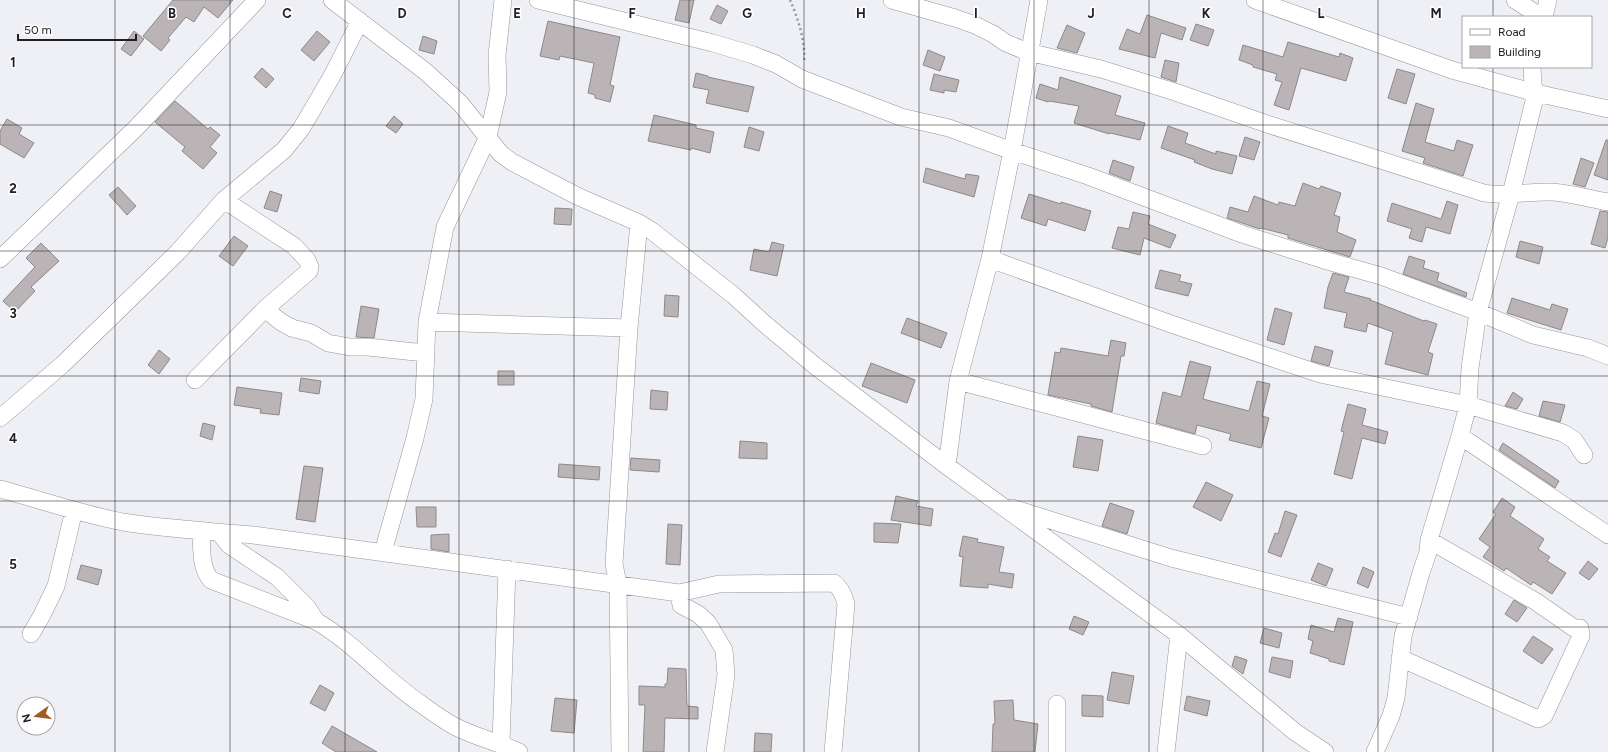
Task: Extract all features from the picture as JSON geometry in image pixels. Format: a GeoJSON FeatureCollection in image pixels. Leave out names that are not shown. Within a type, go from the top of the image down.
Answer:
{"type":"FeatureCollection","features":[{"type":"Feature","properties":{"kind":"street"},"geometry":{"type":"LineString","coordinates":[[0,259],[136,128],[257,0]]}},
{"type":"Feature","properties":{"kind":"street"},"geometry":{"type":"LineString","coordinates":[[332,0],[426,72],[460,103],[501,154],[512,162],[577,196],[639,223],[670,244],[733,295],[814,365],[946,466],[1179,635],[1295,732],[1325,752]]}},
{"type":"Feature","properties":{"kind":"street"},"geometry":{"type":"LineString","coordinates":[[383,552],[415,438],[424,399],[427,322],[445,227],[488,137],[498,92],[497,55],[503,0]]}},
{"type":"Feature","properties":{"kind":"street"},"geometry":{"type":"LineString","coordinates":[[538,0],[713,43],[753,55],[776,64],[802,79],[900,117],[949,128],[1088,176],[1242,234],[1381,276],[1478,312],[1533,335],[1588,348],[1608,356]]}},
{"type":"Feature","properties":{"kind":"street"},"geometry":{"type":"LineString","coordinates":[[892,0],[968,23],[993,34],[1006,43],[1028,52],[1101,69],[1267,124],[1484,192],[1496,195],[1553,192],[1608,202]]}},
{"type":"Feature","properties":{"kind":"street"},"geometry":{"type":"LineString","coordinates":[[946,466],[958,381],[990,259],[1012,151],[1028,52],[1039,0]]}},
{"type":"Feature","properties":{"kind":"street"},"geometry":{"type":"LineString","coordinates":[[1255,0],[1452,70],[1536,93],[1608,109]]}},
{"type":"Feature","properties":{"kind":"street"},"geometry":{"type":"LineString","coordinates":[[1515,0],[1541,16]]}},
{"type":"Feature","properties":{"kind":"street"},"geometry":{"type":"LineString","coordinates":[[1543,16],[1548,0]]}},
{"type":"Feature","properties":{"kind":"street"},"geometry":{"type":"LineString","coordinates":[[0,418],[62,365],[178,252],[224,200],[284,150],[301,129],[332,76],[360,21]]}},
{"type":"Feature","properties":{"kind":"street"},"geometry":{"type":"LineString","coordinates":[[1375,752],[1396,698],[1403,636],[1428,552],[1429,540],[1468,405],[1470,368],[1478,312],[1511,194],[1536,93],[1533,85],[1532,68]]}},
{"type":"Feature","properties":{"kind":"street"},"geometry":{"type":"LineString","coordinates":[[195,380],[265,309],[309,271],[310,267],[307,260],[294,246],[224,200]]}},
{"type":"Feature","properties":{"kind":"street"},"geometry":{"type":"LineString","coordinates":[[620,752],[618,584],[614,564],[629,328],[639,223]]}},
{"type":"Feature","properties":{"kind":"street"},"geometry":{"type":"LineString","coordinates":[[990,259],[1174,325],[1320,374],[1468,405],[1563,433],[1574,440],[1584,455]]}},
{"type":"Feature","properties":{"kind":"street"},"geometry":{"type":"LineString","coordinates":[[265,309],[281,322],[292,328],[310,332],[328,343],[350,347],[368,347],[425,353]]}},
{"type":"Feature","properties":{"kind":"street"},"geometry":{"type":"LineString","coordinates":[[427,322],[629,328]]}},
{"type":"Feature","properties":{"kind":"street"},"geometry":{"type":"LineString","coordinates":[[958,381],[1203,446]]}},
{"type":"Feature","properties":{"kind":"street"},"geometry":{"type":"LineString","coordinates":[[1460,436],[1608,535]]}},
{"type":"Feature","properties":{"kind":"street"},"geometry":{"type":"LineString","coordinates":[[0,489],[74,510],[124,522],[201,531],[253,535],[679,593],[719,584],[834,584],[838,586],[846,604],[833,752]]}},
{"type":"Feature","properties":{"kind":"street"},"geometry":{"type":"LineString","coordinates":[[997,503],[1171,558],[1409,617]]}},
{"type":"Feature","properties":{"kind":"street"},"geometry":{"type":"LineString","coordinates":[[31,634],[56,586],[74,510]]}},
{"type":"Feature","properties":{"kind":"street"},"geometry":{"type":"LineString","coordinates":[[201,531],[205,574],[211,580],[316,621],[356,649],[420,704],[454,726],[501,743],[519,752]]}},
{"type":"Feature","properties":{"kind":"street"},"geometry":{"type":"LineString","coordinates":[[220,532],[229,545],[277,577],[307,607],[316,621]]}},
{"type":"Feature","properties":{"kind":"street"},"geometry":{"type":"LineString","coordinates":[[1400,658],[1538,719],[1544,716],[1581,636],[1580,628],[1574,628],[1535,601],[1429,540]]}},
{"type":"Feature","properties":{"kind":"street"},"geometry":{"type":"LineString","coordinates":[[501,743],[507,569]]}},
{"type":"Feature","properties":{"kind":"street"},"geometry":{"type":"LineString","coordinates":[[679,593],[681,604],[698,614],[708,623],[724,650],[726,675],[715,752]]}},
{"type":"Feature","properties":{"kind":"street"},"geometry":{"type":"LineString","coordinates":[[1166,752],[1179,635]]}},
{"type":"Feature","properties":{"kind":"street"},"geometry":{"type":"LineString","coordinates":[[1057,704],[1057,752]]}},
{"type":"Feature","properties":{"kind":"path"},"geometry":{"type":"LineString","coordinates":[[790,0],[795,11],[802,41],[804,58],[802,79]]}},
{"type":"Feature","properties":{"kind":"building"},"geometry":{"type":"Polygon","coordinates":[[[173,0],[233,0],[218,18],[204,7],[194,22],[186,17],[168,38],[170,40],[161,51],[143,36],[173,0]]]}},
{"type":"Feature","properties":{"kind":"building"},"geometry":{"type":"Polygon","coordinates":[[[680,0],[694,0],[689,23],[675,20],[680,0]]]}},
{"type":"Feature","properties":{"kind":"building"},"geometry":{"type":"Polygon","coordinates":[[[717,5],[728,11],[721,24],[710,19],[717,5]]]}},
{"type":"Feature","properties":{"kind":"building"},"geometry":{"type":"Polygon","coordinates":[[[1147,15],[1186,28],[1182,40],[1161,33],[1155,58],[1119,49],[1127,29],[1140,34],[1147,15]]]}},
{"type":"Feature","properties":{"kind":"building"},"geometry":{"type":"Polygon","coordinates":[[[548,21],[620,37],[610,85],[614,86],[610,102],[595,98],[595,95],[588,93],[594,63],[560,56],[559,60],[540,56],[548,21]]]}},
{"type":"Feature","properties":{"kind":"building"},"geometry":{"type":"Polygon","coordinates":[[[1196,24],[1214,30],[1208,46],[1190,40],[1196,24]]]}},
{"type":"Feature","properties":{"kind":"building"},"geometry":{"type":"Polygon","coordinates":[[[1067,25],[1085,33],[1077,53],[1057,48],[1067,25]]]}},
{"type":"Feature","properties":{"kind":"building"},"geometry":{"type":"Polygon","coordinates":[[[134,31],[144,39],[131,56],[121,49],[134,31]]]}},
{"type":"Feature","properties":{"kind":"building"},"geometry":{"type":"Polygon","coordinates":[[[317,31],[330,42],[314,61],[301,50],[317,31]]]}},
{"type":"Feature","properties":{"kind":"building"},"geometry":{"type":"Polygon","coordinates":[[[423,36],[437,41],[434,54],[419,50],[423,36]]]}},
{"type":"Feature","properties":{"kind":"building"},"geometry":{"type":"Polygon","coordinates":[[[1288,42],[1339,57],[1340,53],[1353,58],[1346,81],[1301,68],[1289,110],[1274,105],[1282,82],[1275,80],[1277,74],[1253,67],[1253,65],[1239,60],[1243,45],[1283,57],[1288,42]]]}},
{"type":"Feature","properties":{"kind":"building"},"geometry":{"type":"Polygon","coordinates":[[[928,50],[945,57],[940,71],[923,65],[928,50]]]}},
{"type":"Feature","properties":{"kind":"building"},"geometry":{"type":"Polygon","coordinates":[[[1165,60],[1179,63],[1176,82],[1161,77],[1165,60]]]}},
{"type":"Feature","properties":{"kind":"building"},"geometry":{"type":"Polygon","coordinates":[[[262,68],[274,79],[266,88],[254,77],[262,68]]]}},
{"type":"Feature","properties":{"kind":"building"},"geometry":{"type":"Polygon","coordinates":[[[1397,69],[1415,74],[1406,104],[1388,98],[1397,69]]]}},
{"type":"Feature","properties":{"kind":"building"},"geometry":{"type":"Polygon","coordinates":[[[696,73],[754,87],[748,112],[706,103],[709,90],[693,87],[696,73]]]}},
{"type":"Feature","properties":{"kind":"building"},"geometry":{"type":"Polygon","coordinates":[[[934,74],[959,80],[956,92],[944,90],[944,93],[930,90],[934,74]]]}},
{"type":"Feature","properties":{"kind":"building"},"geometry":{"type":"Polygon","coordinates":[[[1060,77],[1121,96],[1115,115],[1145,123],[1140,140],[1109,134],[1074,123],[1079,106],[1048,102],[1036,98],[1040,84],[1058,90],[1060,77]]]}},
{"type":"Feature","properties":{"kind":"building"},"geometry":{"type":"Polygon","coordinates":[[[175,101],[208,129],[210,127],[220,135],[210,147],[217,153],[203,169],[182,151],[185,147],[155,122],[175,101]]]}},
{"type":"Feature","properties":{"kind":"building"},"geometry":{"type":"Polygon","coordinates":[[[1416,103],[1434,109],[1425,142],[1454,151],[1457,140],[1473,145],[1463,176],[1423,163],[1425,158],[1402,151],[1416,103]]]}},
{"type":"Feature","properties":{"kind":"building"},"geometry":{"type":"Polygon","coordinates":[[[654,115],[696,125],[696,128],[714,132],[710,153],[691,148],[691,150],[648,141],[654,115]]]}},
{"type":"Feature","properties":{"kind":"building"},"geometry":{"type":"Polygon","coordinates":[[[394,116],[403,124],[396,133],[386,126],[394,116]]]}},
{"type":"Feature","properties":{"kind":"building"},"geometry":{"type":"Polygon","coordinates":[[[7,119],[22,128],[19,134],[34,143],[24,158],[0,144],[0,131],[7,119]]]}},
{"type":"Feature","properties":{"kind":"building"},"geometry":{"type":"Polygon","coordinates":[[[1168,126],[1188,133],[1185,143],[1216,154],[1216,151],[1237,156],[1232,174],[1212,169],[1194,162],[1195,160],[1161,148],[1168,126]]]}},
{"type":"Feature","properties":{"kind":"building"},"geometry":{"type":"Polygon","coordinates":[[[749,127],[764,132],[759,151],[744,147],[749,127]]]}},
{"type":"Feature","properties":{"kind":"building"},"geometry":{"type":"Polygon","coordinates":[[[1245,137],[1260,142],[1254,160],[1239,156],[1245,137]]]}},
{"type":"Feature","properties":{"kind":"building"},"geometry":{"type":"Polygon","coordinates":[[[1606,140],[1608,140],[1608,180],[1594,175],[1606,140]]]}},
{"type":"Feature","properties":{"kind":"building"},"geometry":{"type":"Polygon","coordinates":[[[1581,158],[1594,163],[1585,187],[1573,184],[1581,158]]]}},
{"type":"Feature","properties":{"kind":"building"},"geometry":{"type":"Polygon","coordinates":[[[1113,160],[1134,167],[1130,181],[1109,173],[1113,160]]]}},
{"type":"Feature","properties":{"kind":"building"},"geometry":{"type":"Polygon","coordinates":[[[926,168],[965,179],[966,174],[979,176],[974,197],[923,182],[926,168]]]}},
{"type":"Feature","properties":{"kind":"building"},"geometry":{"type":"Polygon","coordinates":[[[1303,183],[1319,189],[1321,186],[1341,193],[1334,215],[1340,217],[1337,232],[1356,240],[1350,257],[1288,238],[1288,235],[1260,229],[1227,218],[1230,207],[1248,212],[1254,196],[1278,205],[1279,202],[1295,206],[1303,183]]]}},
{"type":"Feature","properties":{"kind":"building"},"geometry":{"type":"Polygon","coordinates":[[[118,187],[136,206],[127,215],[109,195],[118,187]]]}},
{"type":"Feature","properties":{"kind":"building"},"geometry":{"type":"Polygon","coordinates":[[[270,191],[282,195],[277,212],[264,208],[270,191]]]}},
{"type":"Feature","properties":{"kind":"building"},"geometry":{"type":"Polygon","coordinates":[[[1029,194],[1091,211],[1085,231],[1048,219],[1046,226],[1021,218],[1029,194]]]}},
{"type":"Feature","properties":{"kind":"building"},"geometry":{"type":"Polygon","coordinates":[[[1447,201],[1458,205],[1450,234],[1426,227],[1422,242],[1409,238],[1412,229],[1387,221],[1392,203],[1441,219],[1447,201]]]}},
{"type":"Feature","properties":{"kind":"building"},"geometry":{"type":"Polygon","coordinates":[[[555,208],[572,209],[571,225],[554,224],[555,208]]]}},
{"type":"Feature","properties":{"kind":"building"},"geometry":{"type":"Polygon","coordinates":[[[1600,211],[1608,212],[1608,238],[1605,248],[1591,244],[1600,211]]]}},
{"type":"Feature","properties":{"kind":"building"},"geometry":{"type":"Polygon","coordinates":[[[1133,212],[1150,216],[1148,224],[1176,235],[1170,248],[1144,238],[1140,255],[1112,248],[1118,227],[1129,229],[1133,212]]]}},
{"type":"Feature","properties":{"kind":"building"},"geometry":{"type":"Polygon","coordinates":[[[234,236],[248,246],[233,266],[219,256],[234,236]]]}},
{"type":"Feature","properties":{"kind":"building"},"geometry":{"type":"Polygon","coordinates":[[[1520,241],[1543,247],[1539,264],[1516,257],[1520,241]]]}},
{"type":"Feature","properties":{"kind":"building"},"geometry":{"type":"Polygon","coordinates":[[[772,242],[784,245],[777,276],[750,270],[754,249],[769,252],[772,242]]]}},
{"type":"Feature","properties":{"kind":"building"},"geometry":{"type":"Polygon","coordinates":[[[41,243],[59,261],[31,287],[35,291],[15,312],[3,301],[35,267],[26,258],[41,243]]]}},
{"type":"Feature","properties":{"kind":"building"},"geometry":{"type":"Polygon","coordinates":[[[1409,256],[1425,261],[1423,268],[1439,273],[1437,281],[1467,293],[1466,297],[1403,274],[1409,256]]]}},
{"type":"Feature","properties":{"kind":"building"},"geometry":{"type":"Polygon","coordinates":[[[1160,270],[1181,275],[1179,281],[1192,284],[1188,296],[1155,288],[1160,270]]]}},
{"type":"Feature","properties":{"kind":"building"},"geometry":{"type":"Polygon","coordinates":[[[1333,273],[1349,277],[1344,292],[1371,299],[1370,300],[1424,321],[1437,324],[1428,352],[1433,354],[1428,375],[1385,364],[1393,332],[1368,323],[1366,332],[1344,327],[1347,313],[1324,308],[1328,287],[1333,273]]]}},
{"type":"Feature","properties":{"kind":"building"},"geometry":{"type":"Polygon","coordinates":[[[665,295],[679,296],[678,317],[664,316],[665,295]]]}},
{"type":"Feature","properties":{"kind":"building"},"geometry":{"type":"Polygon","coordinates":[[[1512,298],[1550,310],[1552,304],[1568,309],[1561,330],[1507,313],[1512,298]]]}},
{"type":"Feature","properties":{"kind":"building"},"geometry":{"type":"Polygon","coordinates":[[[361,306],[379,309],[374,338],[356,337],[361,306]]]}},
{"type":"Feature","properties":{"kind":"building"},"geometry":{"type":"Polygon","coordinates":[[[1275,308],[1292,313],[1284,345],[1267,340],[1275,308]]]}},
{"type":"Feature","properties":{"kind":"building"},"geometry":{"type":"Polygon","coordinates":[[[907,318],[947,333],[941,348],[901,333],[907,318]]]}},
{"type":"Feature","properties":{"kind":"building"},"geometry":{"type":"Polygon","coordinates":[[[1111,340],[1126,343],[1124,356],[1121,356],[1112,412],[1091,406],[1091,404],[1048,395],[1055,352],[1060,353],[1061,348],[1108,356],[1111,340]]]}},
{"type":"Feature","properties":{"kind":"building"},"geometry":{"type":"Polygon","coordinates":[[[1315,346],[1333,351],[1329,366],[1311,361],[1315,346]]]}},
{"type":"Feature","properties":{"kind":"building"},"geometry":{"type":"Polygon","coordinates":[[[159,350],[170,359],[159,374],[148,365],[159,350]]]}},
{"type":"Feature","properties":{"kind":"building"},"geometry":{"type":"Polygon","coordinates":[[[1190,361],[1211,367],[1203,399],[1249,411],[1257,381],[1270,384],[1262,416],[1269,418],[1261,448],[1229,440],[1231,434],[1197,425],[1195,434],[1156,423],[1163,392],[1181,397],[1190,361]]]}},
{"type":"Feature","properties":{"kind":"building"},"geometry":{"type":"Polygon","coordinates":[[[871,363],[915,380],[907,403],[862,386],[871,363]]]}},
{"type":"Feature","properties":{"kind":"building"},"geometry":{"type":"Polygon","coordinates":[[[498,371],[514,371],[514,385],[498,385],[498,371]]]}},
{"type":"Feature","properties":{"kind":"building"},"geometry":{"type":"Polygon","coordinates":[[[301,378],[321,381],[319,394],[299,391],[301,378]]]}},
{"type":"Feature","properties":{"kind":"building"},"geometry":{"type":"Polygon","coordinates":[[[237,387],[282,393],[279,415],[260,413],[261,409],[234,405],[237,387]]]}},
{"type":"Feature","properties":{"kind":"building"},"geometry":{"type":"Polygon","coordinates":[[[651,390],[668,392],[667,410],[650,409],[651,390]]]}},
{"type":"Feature","properties":{"kind":"building"},"geometry":{"type":"Polygon","coordinates":[[[1513,392],[1523,399],[1517,409],[1505,406],[1513,392]]]}},
{"type":"Feature","properties":{"kind":"building"},"geometry":{"type":"Polygon","coordinates":[[[1543,401],[1565,405],[1560,422],[1539,416],[1543,401]]]}},
{"type":"Feature","properties":{"kind":"building"},"geometry":{"type":"Polygon","coordinates":[[[1348,404],[1366,409],[1362,425],[1388,432],[1385,444],[1362,438],[1352,479],[1334,474],[1344,432],[1341,431],[1348,404]]]}},
{"type":"Feature","properties":{"kind":"building"},"geometry":{"type":"Polygon","coordinates":[[[203,423],[215,426],[212,440],[200,436],[203,423]]]}},
{"type":"Feature","properties":{"kind":"building"},"geometry":{"type":"Polygon","coordinates":[[[1078,436],[1103,440],[1098,471],[1073,467],[1078,436]]]}},
{"type":"Feature","properties":{"kind":"building"},"geometry":{"type":"Polygon","coordinates":[[[740,441],[767,443],[767,459],[739,458],[740,441]]]}},
{"type":"Feature","properties":{"kind":"building"},"geometry":{"type":"Polygon","coordinates":[[[1503,443],[1559,481],[1555,488],[1499,450],[1503,443]]]}},
{"type":"Feature","properties":{"kind":"building"},"geometry":{"type":"Polygon","coordinates":[[[631,458],[660,460],[659,472],[630,470],[631,458]]]}},
{"type":"Feature","properties":{"kind":"building"},"geometry":{"type":"Polygon","coordinates":[[[559,464],[600,467],[599,480],[558,477],[559,464]]]}},
{"type":"Feature","properties":{"kind":"building"},"geometry":{"type":"Polygon","coordinates":[[[304,466],[323,468],[315,522],[296,519],[304,466]]]}},
{"type":"Feature","properties":{"kind":"building"},"geometry":{"type":"Polygon","coordinates":[[[1206,482],[1233,495],[1221,521],[1193,507],[1206,482]]]}},
{"type":"Feature","properties":{"kind":"building"},"geometry":{"type":"Polygon","coordinates":[[[896,496],[918,501],[916,506],[933,509],[931,526],[891,520],[896,496]]]}},
{"type":"Feature","properties":{"kind":"building"},"geometry":{"type":"Polygon","coordinates":[[[1502,498],[1515,507],[1510,516],[1544,539],[1538,549],[1550,557],[1547,561],[1566,573],[1552,594],[1533,582],[1531,585],[1506,568],[1504,571],[1483,557],[1490,547],[1479,539],[1496,514],[1493,512],[1502,498]]]}},
{"type":"Feature","properties":{"kind":"building"},"geometry":{"type":"Polygon","coordinates":[[[1110,503],[1134,511],[1127,534],[1102,526],[1110,503]]]}},
{"type":"Feature","properties":{"kind":"building"},"geometry":{"type":"Polygon","coordinates":[[[416,507],[436,507],[436,527],[417,527],[416,507]]]}},
{"type":"Feature","properties":{"kind":"building"},"geometry":{"type":"Polygon","coordinates":[[[1285,511],[1297,515],[1281,557],[1268,552],[1275,533],[1278,534],[1285,511]]]}},
{"type":"Feature","properties":{"kind":"building"},"geometry":{"type":"Polygon","coordinates":[[[874,523],[901,524],[898,543],[874,542],[874,523]]]}},
{"type":"Feature","properties":{"kind":"building"},"geometry":{"type":"Polygon","coordinates":[[[668,524],[682,525],[680,565],[666,564],[668,524]]]}},
{"type":"Feature","properties":{"kind":"building"},"geometry":{"type":"Polygon","coordinates":[[[449,534],[449,552],[431,549],[431,535],[449,534]]]}},
{"type":"Feature","properties":{"kind":"building"},"geometry":{"type":"Polygon","coordinates":[[[963,536],[978,539],[977,542],[1004,547],[999,572],[1014,574],[1012,588],[988,584],[988,588],[960,586],[963,557],[959,556],[963,536]]]}},
{"type":"Feature","properties":{"kind":"building"},"geometry":{"type":"Polygon","coordinates":[[[1588,561],[1598,569],[1589,580],[1579,573],[1588,561]]]}},
{"type":"Feature","properties":{"kind":"building"},"geometry":{"type":"Polygon","coordinates":[[[1318,563],[1333,569],[1326,586],[1311,580],[1318,563]]]}},
{"type":"Feature","properties":{"kind":"building"},"geometry":{"type":"Polygon","coordinates":[[[81,565],[102,570],[98,585],[77,579],[81,565]]]}},
{"type":"Feature","properties":{"kind":"building"},"geometry":{"type":"Polygon","coordinates":[[[1363,567],[1374,572],[1368,588],[1357,583],[1363,567]]]}},
{"type":"Feature","properties":{"kind":"building"},"geometry":{"type":"Polygon","coordinates":[[[1514,600],[1527,608],[1517,622],[1505,614],[1514,600]]]}},
{"type":"Feature","properties":{"kind":"building"},"geometry":{"type":"Polygon","coordinates":[[[1074,616],[1089,622],[1083,635],[1069,629],[1074,616]]]}},
{"type":"Feature","properties":{"kind":"building"},"geometry":{"type":"Polygon","coordinates":[[[1338,618],[1353,622],[1344,665],[1329,661],[1329,659],[1310,653],[1313,641],[1308,639],[1311,625],[1334,632],[1338,618]]]}},
{"type":"Feature","properties":{"kind":"building"},"geometry":{"type":"Polygon","coordinates":[[[1264,628],[1282,633],[1279,648],[1260,643],[1264,628]]]}},
{"type":"Feature","properties":{"kind":"building"},"geometry":{"type":"Polygon","coordinates":[[[1533,636],[1553,649],[1542,664],[1523,651],[1533,636]]]}},
{"type":"Feature","properties":{"kind":"building"},"geometry":{"type":"Polygon","coordinates":[[[1235,656],[1247,660],[1243,674],[1232,666],[1235,656]]]}},
{"type":"Feature","properties":{"kind":"building"},"geometry":{"type":"Polygon","coordinates":[[[1272,657],[1293,661],[1290,678],[1269,672],[1272,657]]]}},
{"type":"Feature","properties":{"kind":"building"},"geometry":{"type":"Polygon","coordinates":[[[668,668],[686,669],[687,706],[698,707],[698,719],[665,718],[664,752],[643,752],[645,705],[639,705],[639,686],[665,687],[665,684],[667,684],[668,668]]]}},
{"type":"Feature","properties":{"kind":"building"},"geometry":{"type":"Polygon","coordinates":[[[1112,672],[1134,676],[1129,704],[1107,700],[1112,672]]]}},
{"type":"Feature","properties":{"kind":"building"},"geometry":{"type":"Polygon","coordinates":[[[320,685],[334,693],[325,711],[310,703],[320,685]]]}},
{"type":"Feature","properties":{"kind":"building"},"geometry":{"type":"Polygon","coordinates":[[[1082,695],[1103,696],[1103,717],[1082,716],[1082,695]]]}},
{"type":"Feature","properties":{"kind":"building"},"geometry":{"type":"Polygon","coordinates":[[[1187,696],[1210,701],[1207,716],[1184,710],[1187,696]]]}},
{"type":"Feature","properties":{"kind":"building"},"geometry":{"type":"Polygon","coordinates":[[[555,698],[577,700],[574,733],[551,731],[555,698]]]}},
{"type":"Feature","properties":{"kind":"building"},"geometry":{"type":"Polygon","coordinates":[[[1013,700],[1014,720],[1038,724],[1035,752],[992,752],[993,724],[995,724],[994,701],[1013,700]]]}},
{"type":"Feature","properties":{"kind":"building"},"geometry":{"type":"Polygon","coordinates":[[[332,726],[377,752],[336,752],[322,743],[332,726]]]}},
{"type":"Feature","properties":{"kind":"building"},"geometry":{"type":"Polygon","coordinates":[[[755,733],[772,734],[771,752],[754,752],[755,733]]]}}]}
